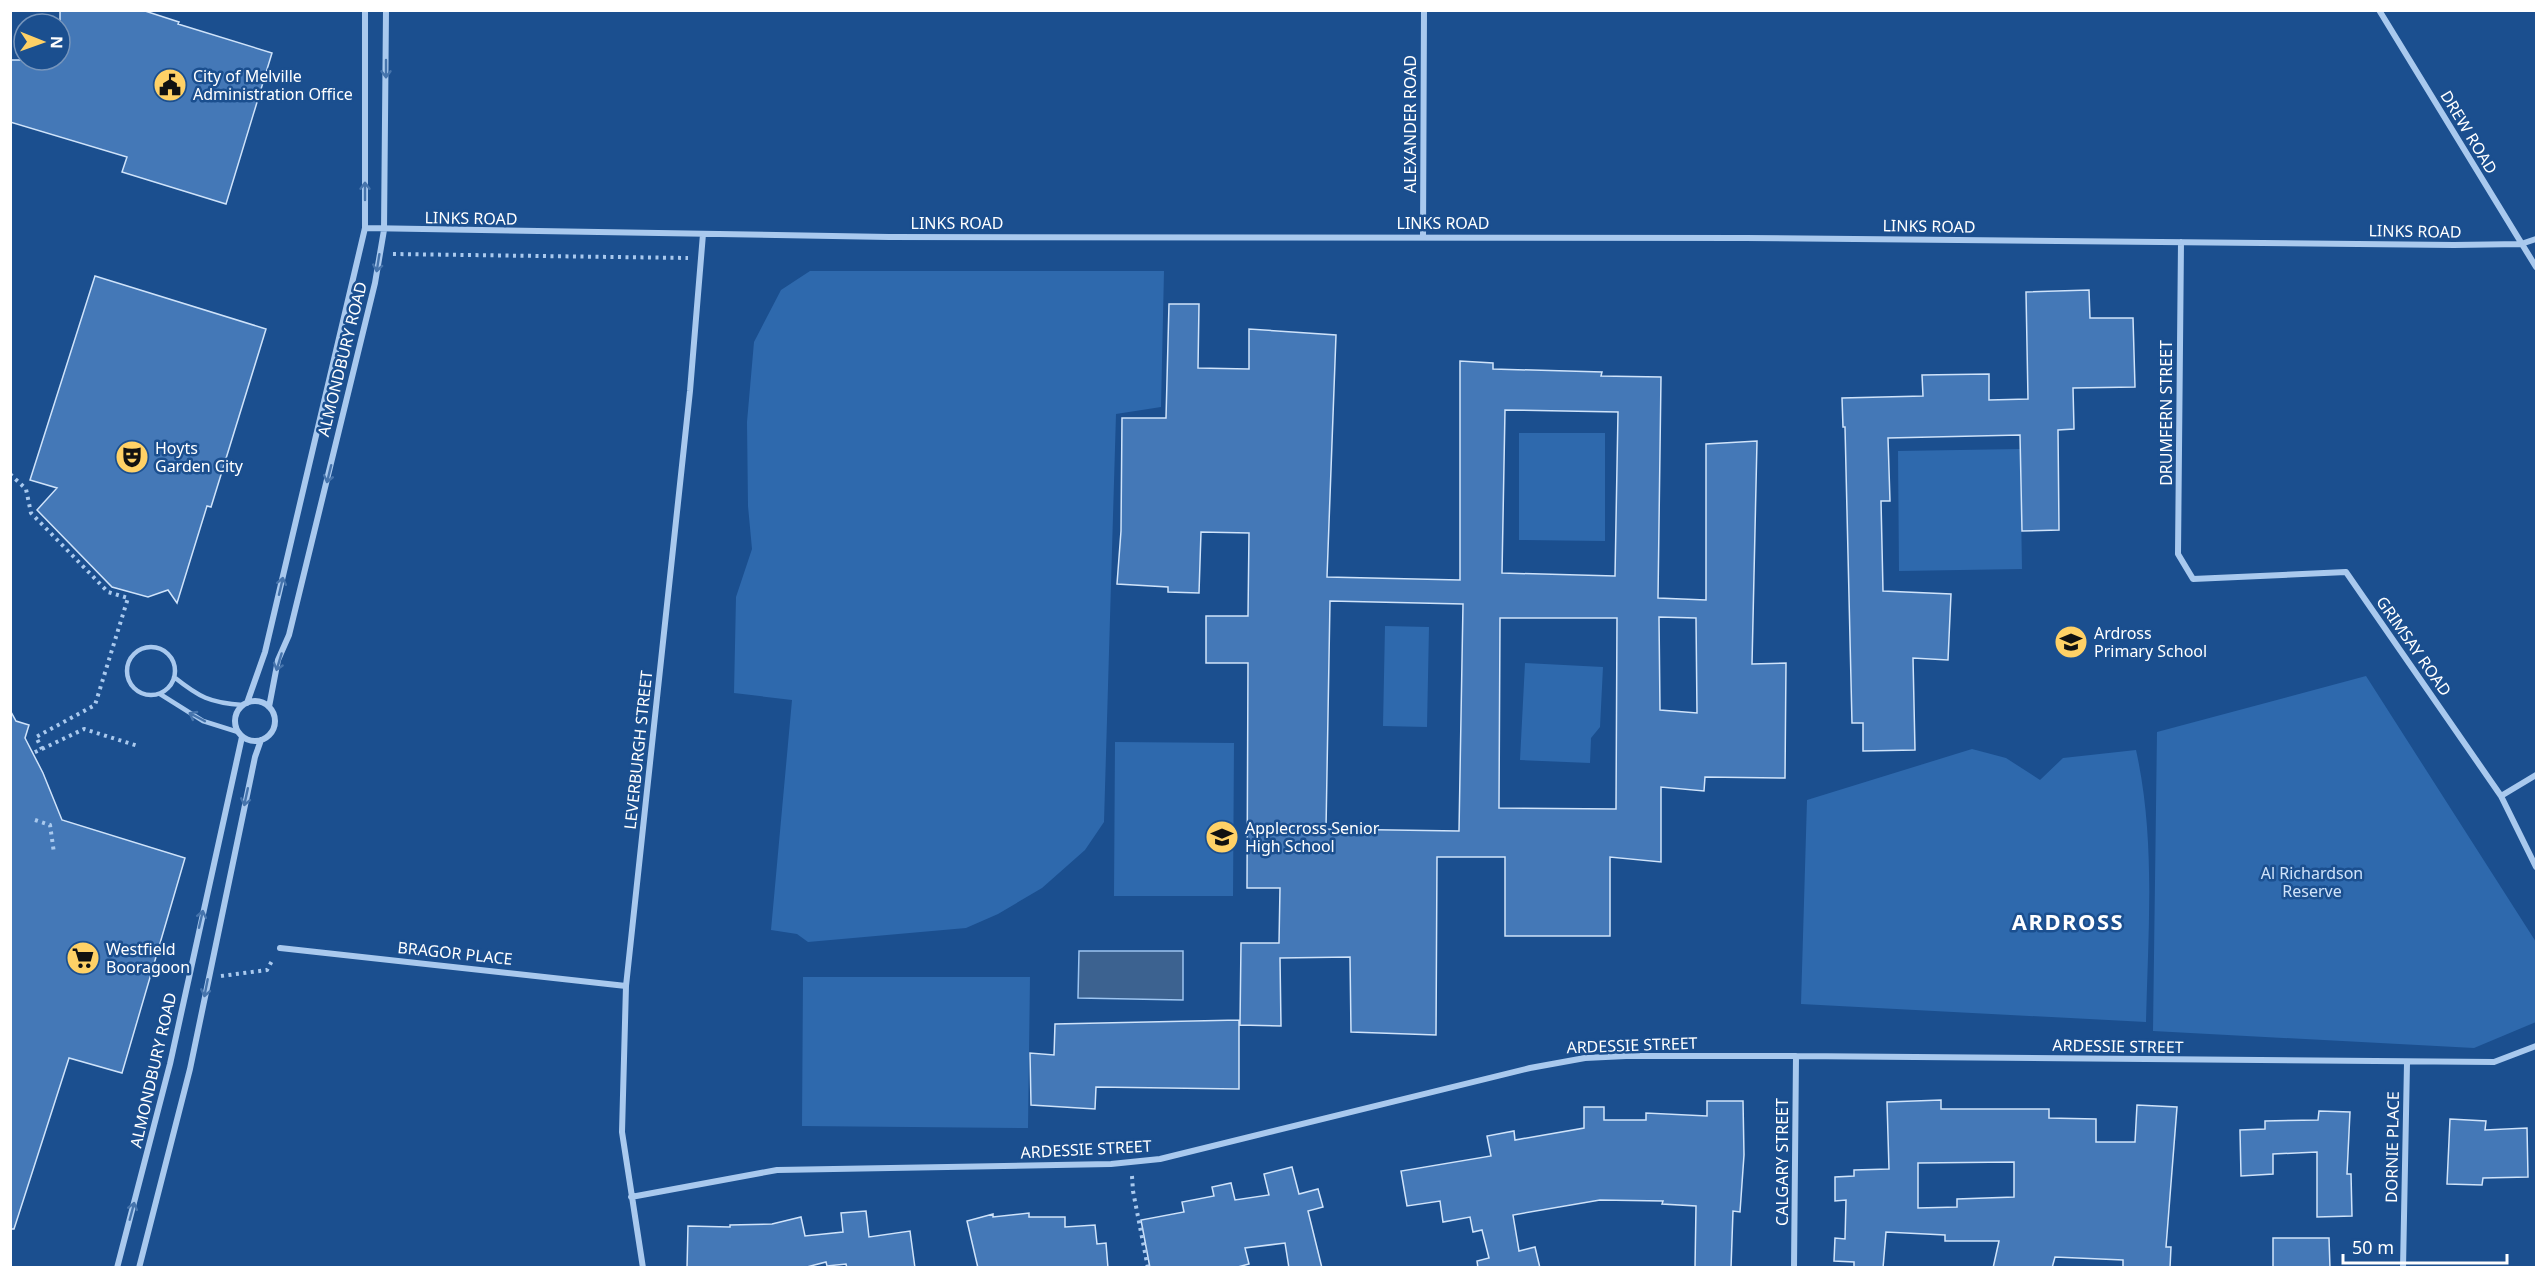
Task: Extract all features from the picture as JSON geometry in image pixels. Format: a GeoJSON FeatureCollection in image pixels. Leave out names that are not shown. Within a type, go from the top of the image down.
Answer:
{"type":"FeatureCollection","features":[{"type":"Feature","properties":{"kind":"street","name":"ALMONDBURY ROAD"},"geometry":{"type":"LineString","coordinates":[[245,704],[265,652],[365,228],[365,10]]}},
{"type":"Feature","properties":{"kind":"street","name":"ALMONDBURY ROAD"},"geometry":{"type":"LineString","coordinates":[[269,707],[278,660],[289,635],[295,612],[375,283],[384,230],[386,10]]}},
{"type":"Feature","properties":{"kind":"street","name":"ALEXANDER ROAD"},"geometry":{"type":"LineString","coordinates":[[1423,237],[1424,10]]}},
{"type":"Feature","properties":{"kind":"street","name":"DREW ROAD"},"geometry":{"type":"LineString","coordinates":[[2379,10],[2536,267]]}},
{"type":"Feature","properties":{"kind":"street","name":"LINKS ROAD"},"geometry":{"type":"LineString","coordinates":[[365,228],[889,237],[1423,237],[2454,246],[2521,244],[2536,239]]}},
{"type":"Feature","properties":{"kind":"street","name":"LEVERBURGH STREET"},"geometry":{"type":"LineString","coordinates":[[641,1267],[622,1132],[626,986],[690,391],[703,234]]}},
{"type":"Feature","properties":{"kind":"street","name":"DRUMFERN STREET"},"geometry":{"type":"LineString","coordinates":[[2181,242],[2178,554],[2193,579]]}},
{"type":"Feature","properties":{"kind":"street","name":"GRIMSAY ROAD"},"geometry":{"type":"LineString","coordinates":[[2193,579],[2346,572],[2501,796],[2536,867]]}},
{"type":"Feature","properties":{"kind":"street"},"geometry":{"type":"LineString","coordinates":[[256,701],[269,707],[275,719],[274,728],[268,736],[261,740],[251,741],[240,735],[235,726],[235,716],[245,704],[256,701]]}},
{"type":"Feature","properties":{"kind":"street","name":"ALMONDBURY ROAD"},"geometry":{"type":"LineString","coordinates":[[117,1268],[170,1064],[240,735]]}},
{"type":"Feature","properties":{"kind":"street","name":"ALMONDBURY ROAD"},"geometry":{"type":"LineString","coordinates":[[139,1268],[190,1069],[250,780],[261,740]]}},
{"type":"Feature","properties":{"kind":"street"},"geometry":{"type":"LineString","coordinates":[[2501,796],[2536,775]]}},
{"type":"Feature","properties":{"kind":"street","name":"BRAGOR PLACE"},"geometry":{"type":"LineString","coordinates":[[280,948],[626,986]]}},
{"type":"Feature","properties":{"kind":"street","name":"ARDESSIE STREET"},"geometry":{"type":"LineString","coordinates":[[631,1197],[777,1170],[1132,1163],[1160,1159],[1557,1062],[1626,1056],[2407,1063],[2494,1062],[2536,1046]]}},
{"type":"Feature","properties":{"kind":"street","name":"CALGARY STREET"},"geometry":{"type":"LineString","coordinates":[[1794,1268],[1796,1056]]}},
{"type":"Feature","properties":{"kind":"street","name":"DORNIE PLACE"},"geometry":{"type":"LineString","coordinates":[[2403,1268],[2407,1063]]}},
{"type":"Feature","properties":{"kind":"lane"},"geometry":{"type":"LineString","coordinates":[[146,648],[162,650],[172,662],[174,677],[169,687],[160,694],[145,695],[132,687],[127,672],[132,656],[146,648]]}},
{"type":"Feature","properties":{"kind":"lane"},"geometry":{"type":"LineString","coordinates":[[174,677],[207,700],[245,704]]}},
{"type":"Feature","properties":{"kind":"lane"},"geometry":{"type":"LineString","coordinates":[[160,694],[203,721],[240,735]]}},
{"type":"Feature","properties":{"kind":"path"},"geometry":{"type":"LineString","coordinates":[[380,253],[701,258]]}},
{"type":"Feature","properties":{"kind":"path"},"geometry":{"type":"LineString","coordinates":[[10,474],[26,489],[32,513],[108,592],[128,598],[95,705],[36,737],[42,749]]}},
{"type":"Feature","properties":{"kind":"path"},"geometry":{"type":"LineString","coordinates":[[33,753],[84,729],[138,746]]}},
{"type":"Feature","properties":{"kind":"path"},"geometry":{"type":"LineString","coordinates":[[35,820],[50,825],[54,853]]}},
{"type":"Feature","properties":{"kind":"path"},"geometry":{"type":"LineString","coordinates":[[217,977],[267,970],[280,948]]}},
{"type":"Feature","properties":{"kind":"path"},"geometry":{"type":"LineString","coordinates":[[1132,1163],[1132,1191],[1148,1268]]}},
{"type":"Feature","properties":{"kind":"green space"},"geometry":{"type":"Polygon","coordinates":[[[810,271],[1164,271],[1161,407],[1116,414],[1104,822],[1085,850],[1042,888],[998,914],[966,928],[808,942],[797,934],[771,930],[792,700],[734,693],[736,597],[752,549],[748,506],[747,422],[754,342],[781,290],[810,271]]]}},
{"type":"Feature","properties":{"kind":"green space"},"geometry":{"type":"Polygon","coordinates":[[[1519,433],[1605,433],[1605,541],[1519,540],[1519,433]]]}},
{"type":"Feature","properties":{"kind":"green space"},"geometry":{"type":"Polygon","coordinates":[[[2020,449],[2022,569],[1899,571],[1898,451],[2020,449]]]}},
{"type":"Feature","properties":{"kind":"green space"},"geometry":{"type":"Polygon","coordinates":[[[1385,626],[1429,627],[1427,727],[1383,726],[1385,626]]]}},
{"type":"Feature","properties":{"kind":"green space"},"geometry":{"type":"Polygon","coordinates":[[[1525,663],[1603,667],[1600,727],[1591,738],[1590,763],[1520,760],[1525,663]]]}},
{"type":"Feature","properties":{"kind":"green space","name":"Al Richardson Reserve"},"geometry":{"type":"Polygon","coordinates":[[[2366,676],[2536,942],[2536,1022],[2474,1048],[2153,1031],[2157,732],[2366,676]]]}},
{"type":"Feature","properties":{"kind":"green space"},"geometry":{"type":"Polygon","coordinates":[[[1115,742],[1234,743],[1233,896],[1114,896],[1115,742]]]}},
{"type":"Feature","properties":{"kind":"green space"},"geometry":{"type":"Polygon","coordinates":[[[1972,749],[2006,758],[2040,780],[2063,758],[2136,750],[2146,818],[2148,852],[2146,1022],[1801,1004],[1807,800],[1972,749]]]}},
{"type":"Feature","properties":{"kind":"green space"},"geometry":{"type":"Polygon","coordinates":[[[803,977],[1030,977],[1028,1128],[802,1126],[803,977]]]}},
{"type":"Feature","properties":{"kind":"shaded area"},"geometry":{"type":"Polygon","coordinates":[[[1079,951],[1183,951],[1183,1000],[1078,998],[1079,951]]]}},
{"type":"Feature","properties":{"kind":"building"},"geometry":{"type":"Polygon","coordinates":[[[60,10],[142,10],[179,22],[178,24],[272,53],[226,204],[122,172],[127,157],[10,122],[10,60],[12,60],[12,72],[72,72],[72,12],[60,12],[60,10]]]}},
{"type":"Feature","properties":{"kind":"building","name":"Hoyts Garden City"},"geometry":{"type":"Polygon","coordinates":[[[95,276],[266,329],[211,507],[207,506],[177,603],[168,590],[148,597],[112,587],[37,510],[57,488],[30,480],[95,276]]]}},
{"type":"Feature","properties":{"kind":"building"},"geometry":{"type":"Polygon","coordinates":[[[2089,290],[2090,318],[2133,318],[2135,387],[2073,388],[2074,429],[2058,430],[2059,530],[2022,531],[2020,435],[1888,438],[1890,501],[1881,501],[1883,591],[1951,594],[1948,660],[1913,658],[1915,750],[1863,751],[1863,723],[1852,723],[1845,427],[1843,427],[1842,398],[1923,396],[1922,375],[1989,374],[1989,400],[2028,399],[2026,292],[2089,290]]]}},
{"type":"Feature","properties":{"kind":"building"},"geometry":{"type":"Polygon","coordinates":[[[1169,304],[1199,304],[1198,368],[1249,369],[1249,329],[1336,335],[1327,577],[1460,580],[1460,361],[1493,363],[1493,369],[1602,372],[1601,376],[1661,377],[1658,598],[1706,600],[1706,444],[1757,441],[1752,664],[1786,663],[1785,778],[1705,777],[1704,791],[1661,787],[1661,862],[1610,857],[1610,936],[1505,936],[1505,857],[1437,857],[1436,1035],[1351,1032],[1350,957],[1280,958],[1281,1026],[1240,1025],[1241,943],[1279,943],[1280,888],[1247,888],[1248,663],[1206,663],[1206,616],[1248,616],[1249,533],[1201,532],[1199,593],[1168,592],[1168,587],[1117,584],[1121,531],[1122,418],[1166,418],[1169,304]],[[1505,410],[1502,573],[1615,576],[1618,412],[1505,410]],[[1330,601],[1326,829],[1459,831],[1463,604],[1330,601]],[[1659,617],[1660,710],[1697,713],[1696,618],[1659,617]],[[1500,618],[1499,808],[1616,809],[1617,618],[1500,618]]]}},
{"type":"Feature","properties":{"kind":"building","name":"Westfield Booragoon"},"geometry":{"type":"Polygon","coordinates":[[[10,710],[16,721],[29,725],[25,738],[43,773],[62,820],[185,858],[122,1073],[69,1058],[14,1229],[10,1229],[10,710]]]}},
{"type":"Feature","properties":{"kind":"building"},"geometry":{"type":"Polygon","coordinates":[[[1239,1020],[1239,1089],[1096,1087],[1095,1109],[1031,1105],[1030,1053],[1054,1055],[1055,1024],[1239,1020]]]}},
{"type":"Feature","properties":{"kind":"building"},"geometry":{"type":"Polygon","coordinates":[[[1941,1100],[1941,1109],[2049,1109],[2049,1118],[2096,1119],[2096,1142],[2135,1142],[2137,1105],[2177,1107],[2166,1247],[2171,1247],[2170,1268],[2123,1268],[2123,1260],[2055,1257],[2052,1268],[1993,1268],[1999,1241],[1945,1241],[1945,1235],[1886,1232],[1883,1268],[1854,1268],[1854,1262],[1834,1261],[1835,1238],[1845,1239],[1846,1200],[1835,1201],[1835,1177],[1854,1176],[1854,1170],[1889,1169],[1887,1102],[1941,1100]],[[2014,1162],[1918,1163],[1918,1208],[1957,1207],[1957,1199],[2014,1197],[2014,1162]]]}},
{"type":"Feature","properties":{"kind":"building"},"geometry":{"type":"Polygon","coordinates":[[[1707,1101],[1743,1101],[1744,1155],[1740,1212],[1733,1211],[1731,1268],[1695,1268],[1696,1206],[1662,1204],[1663,1201],[1600,1200],[1513,1215],[1519,1251],[1535,1247],[1540,1268],[1478,1268],[1477,1261],[1489,1258],[1482,1230],[1473,1232],[1470,1217],[1443,1222],[1440,1201],[1407,1206],[1401,1171],[1491,1156],[1487,1136],[1514,1131],[1515,1140],[1584,1128],[1584,1107],[1604,1107],[1604,1120],[1646,1120],[1646,1113],[1707,1116],[1707,1101]]]}},
{"type":"Feature","properties":{"kind":"building"},"geometry":{"type":"Polygon","coordinates":[[[2319,1111],[2350,1112],[2347,1174],[2351,1174],[2352,1216],[2317,1217],[2317,1152],[2273,1154],[2273,1174],[2241,1176],[2240,1130],[2265,1129],[2265,1121],[2318,1120],[2319,1111]]]}},
{"type":"Feature","properties":{"kind":"building"},"geometry":{"type":"Polygon","coordinates":[[[2450,1119],[2486,1121],[2485,1130],[2527,1128],[2528,1177],[2483,1178],[2482,1185],[2447,1184],[2450,1119]]]}},
{"type":"Feature","properties":{"kind":"building"},"geometry":{"type":"Polygon","coordinates":[[[1292,1167],[1299,1194],[1318,1189],[1323,1207],[1308,1211],[1322,1268],[1289,1268],[1285,1243],[1245,1248],[1249,1264],[1234,1268],[1150,1268],[1141,1220],[1184,1212],[1182,1202],[1214,1196],[1212,1187],[1231,1183],[1235,1200],[1269,1195],[1264,1174],[1292,1167]]]}},
{"type":"Feature","properties":{"kind":"building"},"geometry":{"type":"Polygon","coordinates":[[[866,1211],[869,1237],[910,1231],[915,1268],[847,1268],[846,1264],[827,1266],[826,1262],[803,1268],[687,1268],[688,1226],[730,1227],[730,1225],[772,1224],[801,1217],[805,1236],[843,1232],[841,1213],[866,1211]]]}},
{"type":"Feature","properties":{"kind":"building"},"geometry":{"type":"Polygon","coordinates":[[[1029,1213],[1029,1217],[1065,1217],[1065,1227],[1095,1225],[1097,1244],[1106,1243],[1108,1268],[978,1268],[967,1221],[993,1214],[993,1217],[1029,1213]]]}},
{"type":"Feature","properties":{"kind":"building"},"geometry":{"type":"Polygon","coordinates":[[[2273,1238],[2329,1238],[2330,1268],[2273,1268],[2273,1238]]]}},
{"type":"Feature","properties":{"kind":"place","name":"City of Melville Administration Office"},"geometry":{"type":"Point","coordinates":[170,85]}},
{"type":"Feature","properties":{"kind":"place","name":"Hoyts Garden City"},"geometry":{"type":"Point","coordinates":[132,457]}},
{"type":"Feature","properties":{"kind":"place","name":"Ardross Primary School"},"geometry":{"type":"Point","coordinates":[2071,642]}},
{"type":"Feature","properties":{"kind":"place","name":"Applecross Senior High School"},"geometry":{"type":"Point","coordinates":[1222,837]}},
{"type":"Feature","properties":{"kind":"place","name":"Westfield Booragoon"},"geometry":{"type":"Point","coordinates":[83,958]}},
{"type":"Feature","properties":{"kind":"district","name":"ARDROSS"},"geometry":{"type":"Point","coordinates":[2068,921]}}]}
